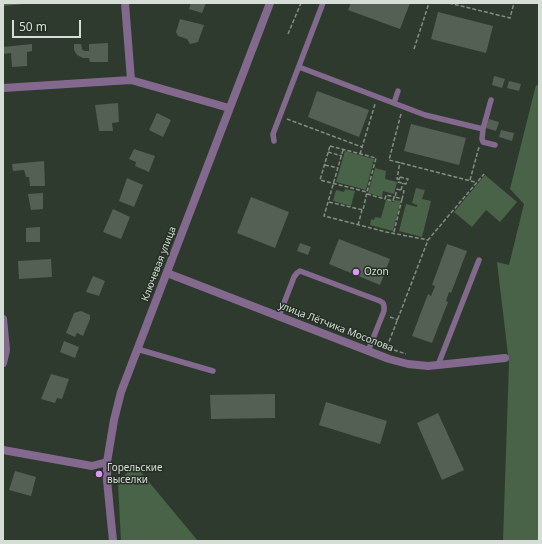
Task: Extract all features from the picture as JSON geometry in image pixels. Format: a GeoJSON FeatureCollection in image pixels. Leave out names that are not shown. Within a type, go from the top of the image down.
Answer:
{"type":"FeatureCollection","features":[{"type":"Feature","properties":{"kind":"street"},"geometry":{"type":"LineString","coordinates":[[125,3],[132,80]]}},
{"type":"Feature","properties":{"kind":"street","name":"Ключевая улица"},"geometry":{"type":"LineString","coordinates":[[114,541],[107,480],[107,462],[114,420],[121,392],[270,3]]}},
{"type":"Feature","properties":{"kind":"street"},"geometry":{"type":"LineString","coordinates":[[3,88],[132,80],[229,108]]}},
{"type":"Feature","properties":{"kind":"street","name":"улица Лётчика Мосолова"},"geometry":{"type":"LineString","coordinates":[[167,273],[389,359],[408,364],[428,366],[505,358]]}},
{"type":"Feature","properties":{"kind":"street"},"geometry":{"type":"LineString","coordinates":[[3,319],[6,350],[3,363]]}},
{"type":"Feature","properties":{"kind":"street"},"geometry":{"type":"LineString","coordinates":[[3,450],[92,466],[107,462]]}},
{"type":"Feature","properties":{"kind":"lane"},"geometry":{"type":"LineString","coordinates":[[274,141],[273,134],[323,3]]}},
{"type":"Feature","properties":{"kind":"lane"},"geometry":{"type":"LineString","coordinates":[[299,67],[425,114],[483,130]]}},
{"type":"Feature","properties":{"kind":"lane"},"geometry":{"type":"LineString","coordinates":[[394,103],[398,90]]}},
{"type":"Feature","properties":{"kind":"lane"},"geometry":{"type":"LineString","coordinates":[[491,100],[482,139],[483,142],[495,145]]}},
{"type":"Feature","properties":{"kind":"lane"},"geometry":{"type":"LineString","coordinates":[[438,365],[479,260]]}},
{"type":"Feature","properties":{"kind":"lane"},"geometry":{"type":"LineString","coordinates":[[279,316],[294,277],[300,271],[383,302],[384,311],[368,351]]}},
{"type":"Feature","properties":{"kind":"lane"},"geometry":{"type":"LineString","coordinates":[[137,349],[213,371]]}},
{"type":"Feature","properties":{"kind":"path"},"geometry":{"type":"LineString","coordinates":[[288,34],[300,3]]}},
{"type":"Feature","properties":{"kind":"path"},"geometry":{"type":"LineString","coordinates":[[414,49],[429,3]]}},
{"type":"Feature","properties":{"kind":"path"},"geometry":{"type":"LineString","coordinates":[[449,3],[510,18],[514,3]]}},
{"type":"Feature","properties":{"kind":"path"},"geometry":{"type":"LineString","coordinates":[[360,154],[377,97]]}},
{"type":"Feature","properties":{"kind":"path"},"geometry":{"type":"LineString","coordinates":[[403,106],[389,160],[470,180],[476,183]]}},
{"type":"Feature","properties":{"kind":"path"},"geometry":{"type":"LineString","coordinates":[[280,117],[362,147]]}},
{"type":"Feature","properties":{"kind":"path"},"geometry":{"type":"LineString","coordinates":[[470,180],[479,144],[483,142]]}},
{"type":"Feature","properties":{"kind":"path"},"geometry":{"type":"LineString","coordinates":[[358,225],[363,210],[367,193],[376,158],[330,146],[320,180],[333,183],[367,193],[385,199],[393,201],[397,190],[401,190]]}},
{"type":"Feature","properties":{"kind":"path"},"geometry":{"type":"LineString","coordinates":[[344,150],[324,216],[428,240]]}},
{"type":"Feature","properties":{"kind":"path"},"geometry":{"type":"LineString","coordinates":[[328,152],[342,156]]}},
{"type":"Feature","properties":{"kind":"path"},"geometry":{"type":"LineString","coordinates":[[399,180],[400,177],[408,179],[406,184],[398,182],[399,180],[397,179],[400,162]]}},
{"type":"Feature","properties":{"kind":"path"},"geometry":{"type":"LineString","coordinates":[[325,165],[338,168]]}},
{"type":"Feature","properties":{"kind":"path"},"geometry":{"type":"LineString","coordinates":[[387,347],[428,240],[484,174]]}},
{"type":"Feature","properties":{"kind":"path"},"geometry":{"type":"LineString","coordinates":[[394,233],[404,191],[401,190],[402,183]]}},
{"type":"Feature","properties":{"kind":"path"},"geometry":{"type":"LineString","coordinates":[[385,199],[386,195],[402,199]]}},
{"type":"Feature","properties":{"kind":"path"},"geometry":{"type":"LineString","coordinates":[[328,202],[362,210]]}},
{"type":"Feature","properties":{"kind":"path"},"geometry":{"type":"LineString","coordinates":[[394,350],[406,354]]}},
{"type":"Feature","properties":{"kind":"green space"},"geometry":{"type":"Polygon","coordinates":[[[536,85],[539,86],[539,541],[503,541],[509,363],[497,262],[509,265],[524,204],[510,189],[536,85]]]}},
{"type":"Feature","properties":{"kind":"green space"},"geometry":{"type":"Polygon","coordinates":[[[345,151],[374,159],[366,190],[336,182],[345,151]]]}},
{"type":"Feature","properties":{"kind":"green space"},"geometry":{"type":"Polygon","coordinates":[[[375,168],[386,171],[385,179],[397,182],[394,194],[383,191],[382,197],[368,193],[375,168]]]}},
{"type":"Feature","properties":{"kind":"green space"},"geometry":{"type":"Polygon","coordinates":[[[485,175],[517,202],[500,222],[486,210],[472,227],[454,212],[485,175]]]}},
{"type":"Feature","properties":{"kind":"green space"},"geometry":{"type":"Polygon","coordinates":[[[416,188],[425,190],[422,199],[431,201],[422,237],[399,231],[406,204],[417,207],[417,205],[412,203],[416,188]]]}},
{"type":"Feature","properties":{"kind":"green space"},"geometry":{"type":"Polygon","coordinates":[[[345,189],[355,191],[351,206],[333,201],[336,190],[344,192],[345,189]]]}},
{"type":"Feature","properties":{"kind":"green space"},"geometry":{"type":"Polygon","coordinates":[[[386,200],[394,202],[394,200],[401,201],[393,231],[370,225],[371,219],[374,220],[375,217],[381,218],[386,200]]]}},
{"type":"Feature","properties":{"kind":"green space"},"geometry":{"type":"Polygon","coordinates":[[[134,464],[198,541],[121,541],[118,484],[134,464]]]}},
{"type":"Feature","properties":{"kind":"building"},"geometry":{"type":"Polygon","coordinates":[[[3,3],[24,3],[24,4],[3,6],[3,3]]]}},
{"type":"Feature","properties":{"kind":"building"},"geometry":{"type":"Polygon","coordinates":[[[191,3],[206,3],[202,13],[189,9],[191,3]]]}},
{"type":"Feature","properties":{"kind":"building"},"geometry":{"type":"Polygon","coordinates":[[[351,3],[410,3],[400,29],[348,10],[351,3]]]}},
{"type":"Feature","properties":{"kind":"building"},"geometry":{"type":"Polygon","coordinates":[[[438,12],[493,26],[486,53],[431,39],[438,12]]]}},
{"type":"Feature","properties":{"kind":"building"},"geometry":{"type":"Polygon","coordinates":[[[180,19],[204,25],[198,42],[190,44],[187,39],[178,36],[176,32],[180,19]]]}},
{"type":"Feature","properties":{"kind":"building"},"geometry":{"type":"Polygon","coordinates":[[[108,43],[108,62],[90,62],[89,58],[83,58],[77,55],[74,50],[74,44],[81,44],[84,51],[89,51],[89,44],[108,43]]]}},
{"type":"Feature","properties":{"kind":"building"},"geometry":{"type":"Polygon","coordinates":[[[32,44],[32,51],[27,52],[27,66],[12,67],[11,53],[3,54],[3,47],[32,44]]]}},
{"type":"Feature","properties":{"kind":"building"},"geometry":{"type":"Polygon","coordinates":[[[494,76],[505,79],[502,88],[492,85],[494,76]]]}},
{"type":"Feature","properties":{"kind":"building"},"geometry":{"type":"Polygon","coordinates":[[[509,81],[521,84],[519,91],[507,88],[509,81]]]}},
{"type":"Feature","properties":{"kind":"building"},"geometry":{"type":"Polygon","coordinates":[[[317,91],[369,110],[359,137],[308,117],[317,91]]]}},
{"type":"Feature","properties":{"kind":"building"},"geometry":{"type":"Polygon","coordinates":[[[118,103],[119,122],[112,123],[113,131],[99,131],[95,105],[118,103]]]}},
{"type":"Feature","properties":{"kind":"building"},"geometry":{"type":"Polygon","coordinates":[[[157,113],[171,120],[163,137],[149,130],[157,113]]]}},
{"type":"Feature","properties":{"kind":"building"},"geometry":{"type":"Polygon","coordinates":[[[489,119],[499,122],[496,131],[486,128],[489,119]]]}},
{"type":"Feature","properties":{"kind":"building"},"geometry":{"type":"Polygon","coordinates":[[[411,124],[466,138],[459,165],[404,151],[411,124]]]}},
{"type":"Feature","properties":{"kind":"building"},"geometry":{"type":"Polygon","coordinates":[[[501,130],[514,133],[512,141],[499,137],[501,130]]]}},
{"type":"Feature","properties":{"kind":"building"},"geometry":{"type":"Polygon","coordinates":[[[134,149],[155,156],[149,172],[135,166],[136,162],[129,159],[134,149]]]}},
{"type":"Feature","properties":{"kind":"building"},"geometry":{"type":"Polygon","coordinates":[[[44,161],[45,186],[30,186],[29,177],[26,177],[24,170],[13,171],[12,164],[44,161]]]}},
{"type":"Feature","properties":{"kind":"building"},"geometry":{"type":"Polygon","coordinates":[[[127,178],[143,185],[134,207],[119,201],[127,178]]]}},
{"type":"Feature","properties":{"kind":"building"},"geometry":{"type":"Polygon","coordinates":[[[43,193],[43,209],[31,210],[28,194],[43,193]]]}},
{"type":"Feature","properties":{"kind":"building"},"geometry":{"type":"Polygon","coordinates":[[[251,197],[289,212],[275,248],[237,233],[251,197]]]}},
{"type":"Feature","properties":{"kind":"building"},"geometry":{"type":"Polygon","coordinates":[[[113,209],[130,217],[121,239],[103,232],[113,209]]]}},
{"type":"Feature","properties":{"kind":"building"},"geometry":{"type":"Polygon","coordinates":[[[40,227],[40,242],[26,242],[26,228],[40,227]]]}},
{"type":"Feature","properties":{"kind":"building"},"geometry":{"type":"Polygon","coordinates":[[[339,239],[390,259],[380,285],[329,264],[339,239]]]}},
{"type":"Feature","properties":{"kind":"building"},"geometry":{"type":"Polygon","coordinates":[[[300,243],[311,247],[308,255],[297,251],[300,243]]]}},
{"type":"Feature","properties":{"kind":"building"},"geometry":{"type":"Polygon","coordinates":[[[447,244],[467,251],[451,293],[449,292],[446,301],[448,302],[432,343],[412,336],[428,294],[431,296],[435,286],[432,285],[447,244]]]}},
{"type":"Feature","properties":{"kind":"building"},"geometry":{"type":"Polygon","coordinates":[[[51,259],[52,277],[19,279],[18,261],[51,259]]]}},
{"type":"Feature","properties":{"kind":"building"},"geometry":{"type":"Polygon","coordinates":[[[93,276],[105,281],[99,296],[86,292],[93,276]]]}},
{"type":"Feature","properties":{"kind":"building"},"geometry":{"type":"Polygon","coordinates":[[[81,311],[90,315],[90,319],[83,336],[77,333],[75,337],[66,333],[74,313],[81,311]]]}},
{"type":"Feature","properties":{"kind":"building"},"geometry":{"type":"Polygon","coordinates":[[[64,341],[79,347],[75,358],[60,352],[64,341]]]}},
{"type":"Feature","properties":{"kind":"building"},"geometry":{"type":"Polygon","coordinates":[[[51,374],[69,379],[62,399],[57,398],[55,403],[41,399],[51,374]]]}},
{"type":"Feature","properties":{"kind":"building"},"geometry":{"type":"Polygon","coordinates":[[[275,394],[275,418],[211,419],[210,395],[275,394]]]}},
{"type":"Feature","properties":{"kind":"building"},"geometry":{"type":"Polygon","coordinates":[[[326,402],[387,421],[380,444],[319,425],[326,402]]]}},
{"type":"Feature","properties":{"kind":"building"},"geometry":{"type":"Polygon","coordinates":[[[438,413],[464,470],[442,480],[417,423],[438,413]]]}},
{"type":"Feature","properties":{"kind":"building"},"geometry":{"type":"Polygon","coordinates":[[[15,471],[36,477],[31,496],[9,490],[15,471]]]}},
{"type":"Feature","properties":{"kind":"place","name":"Ozon"},"geometry":{"type":"Point","coordinates":[356,272]}},
{"type":"Feature","properties":{"kind":"place","name":"Горельские выселки"},"geometry":{"type":"Point","coordinates":[99,474]}}]}
